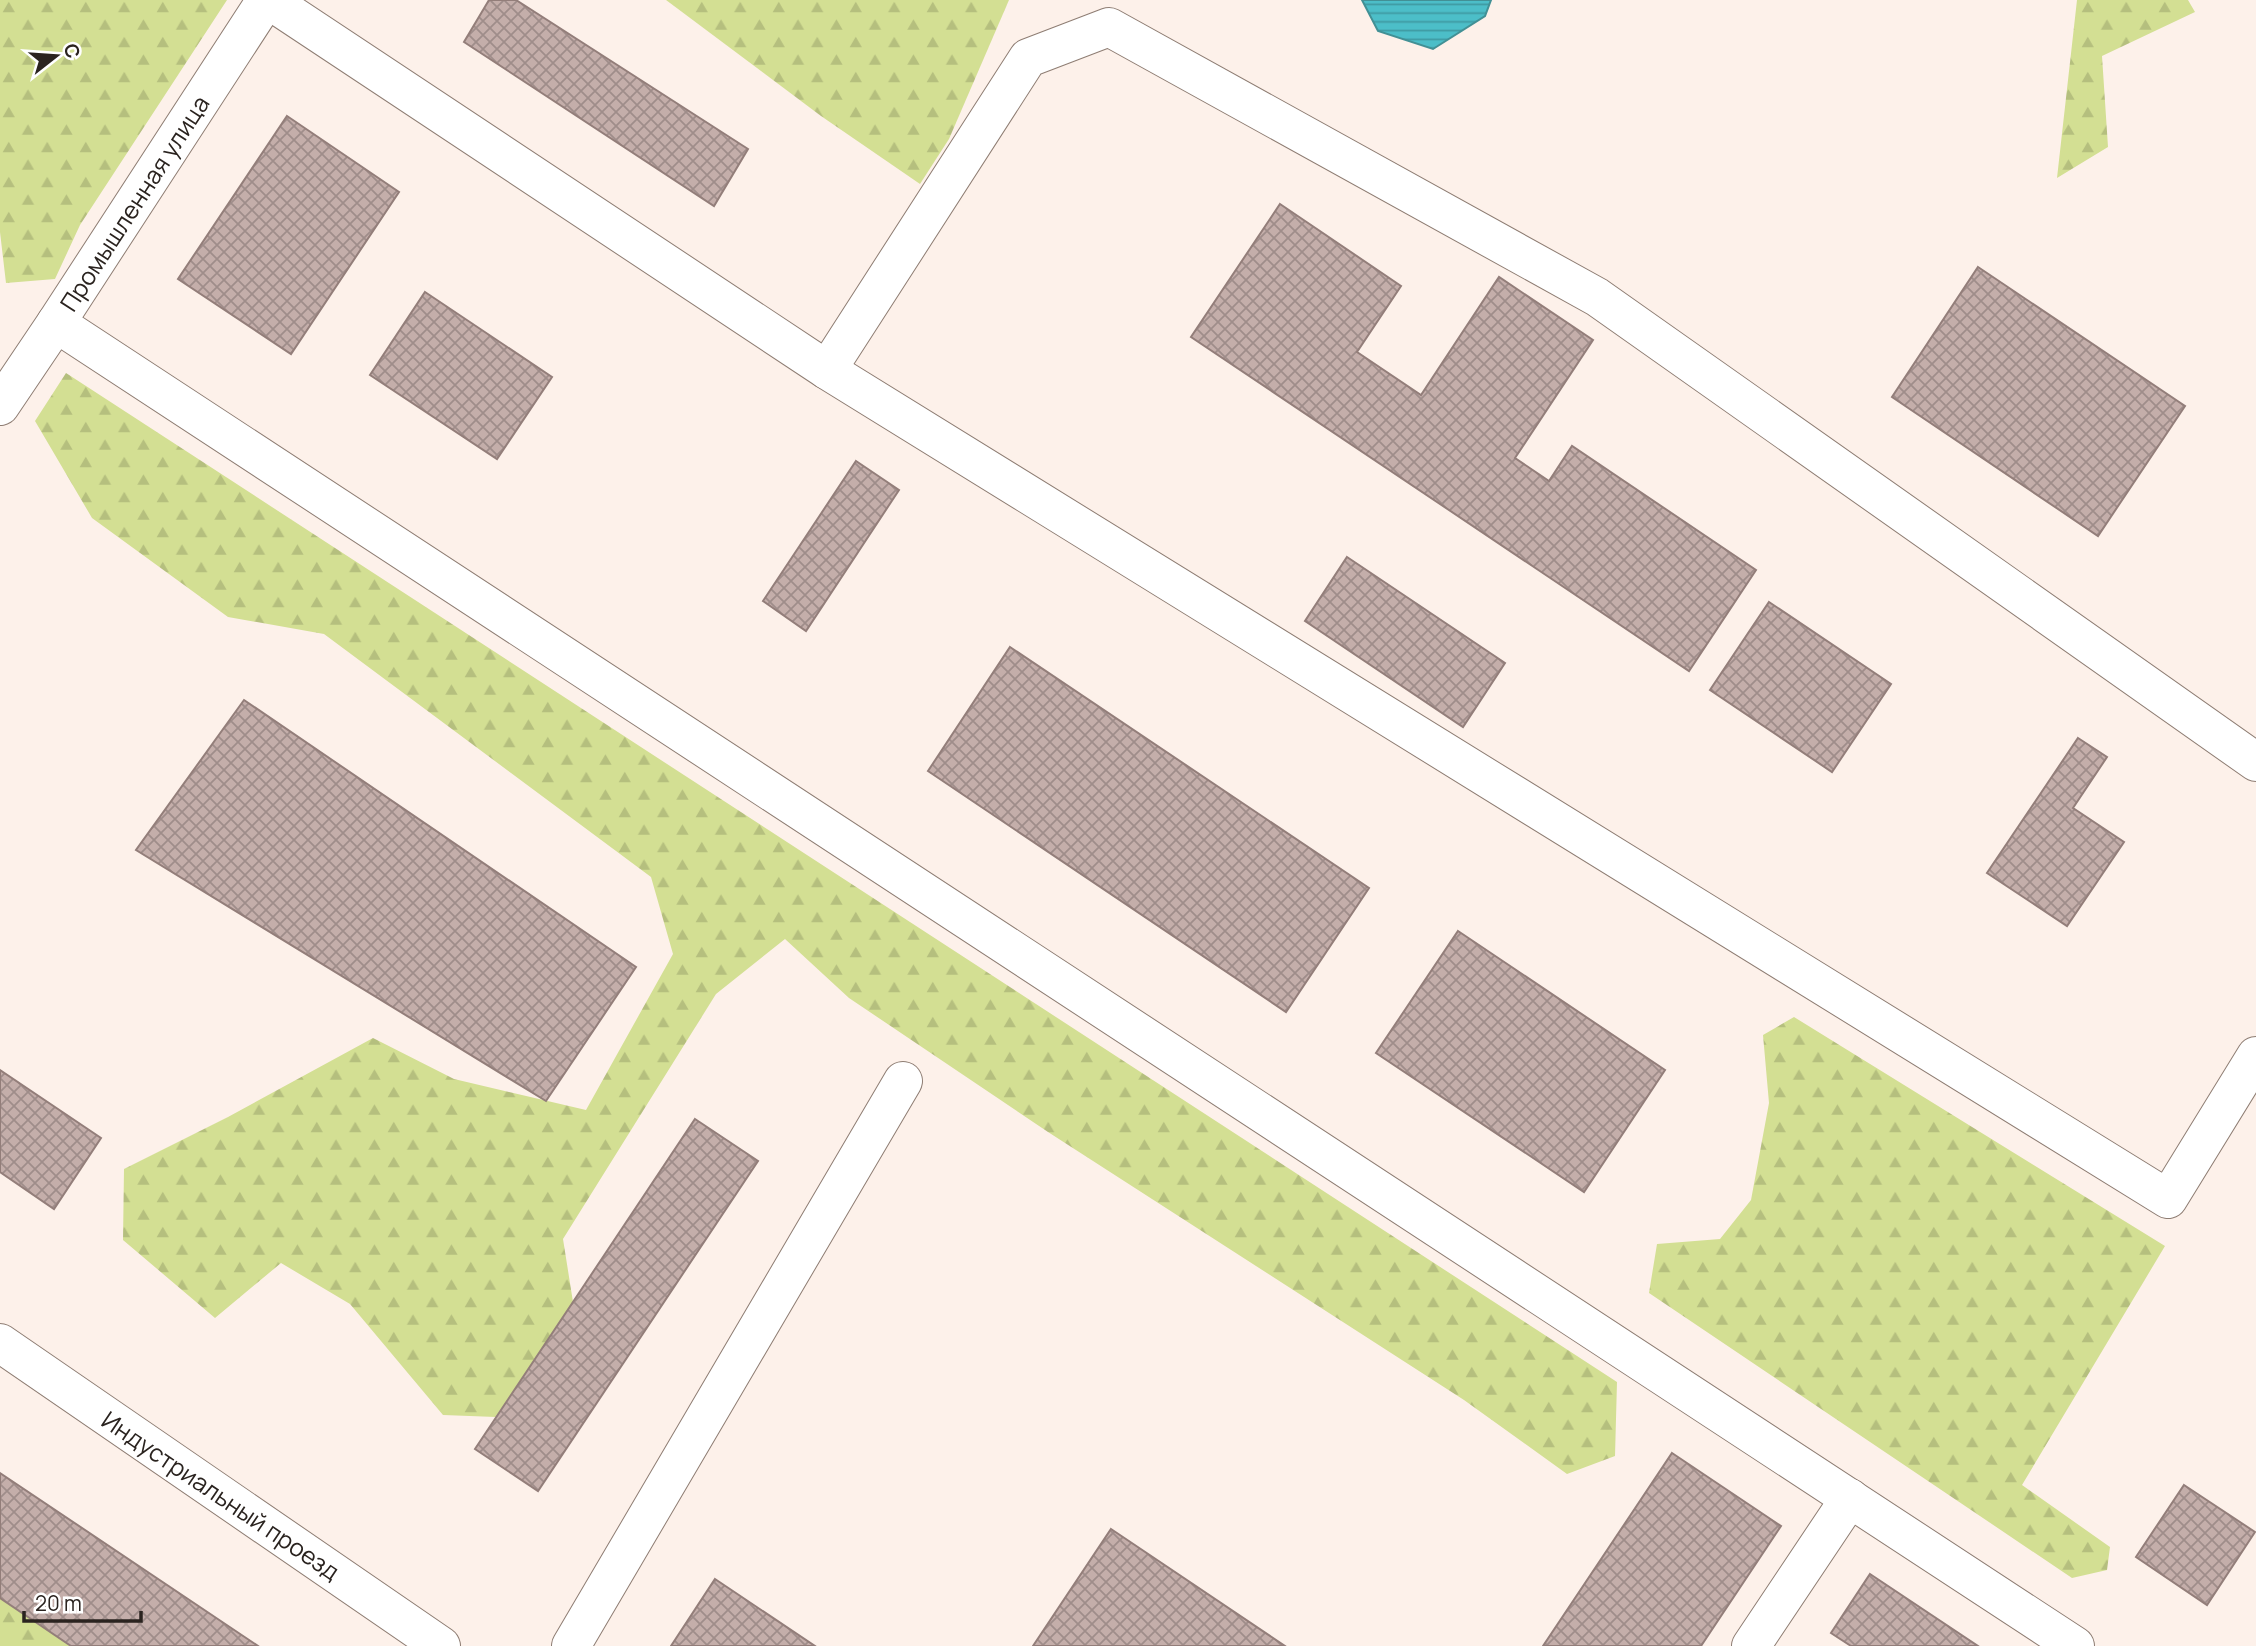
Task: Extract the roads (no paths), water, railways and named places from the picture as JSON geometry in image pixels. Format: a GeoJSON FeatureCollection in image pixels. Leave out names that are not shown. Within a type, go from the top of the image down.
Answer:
{"type":"FeatureCollection","features":[{"type":"Feature","properties":{"kind":"street","name":"Промышленная улица"},"geometry":{"type":"LineString","coordinates":[[0,405],[268,0]]}},
{"type":"Feature","properties":{"kind":"street"},"geometry":{"type":"LineString","coordinates":[[268,0],[827,370],[2168,1199],[2256,1056]]}},
{"type":"Feature","properties":{"kind":"street"},"geometry":{"type":"LineString","coordinates":[[827,370],[1028,58],[1109,27],[1597,297],[2256,762]]}},
{"type":"Feature","properties":{"kind":"street"},"geometry":{"type":"LineString","coordinates":[[56,323],[2075,1646]]}},
{"type":"Feature","properties":{"kind":"street"},"geometry":{"type":"LineString","coordinates":[[570,1646],[903,1081]]}},
{"type":"Feature","properties":{"kind":"street","name":"Индустриальный проезд"},"geometry":{"type":"LineString","coordinates":[[0,1343],[441,1646]]}},
{"type":"Feature","properties":{"kind":"street"},"geometry":{"type":"LineString","coordinates":[[1751,1646],[1850,1499]]}},
{"type":"Feature","properties":{"kind":"water"},"geometry":{"type":"Polygon","coordinates":[[[1362,0],[1491,0],[1485,16],[1433,49],[1378,31],[1362,0]]]}}]}
